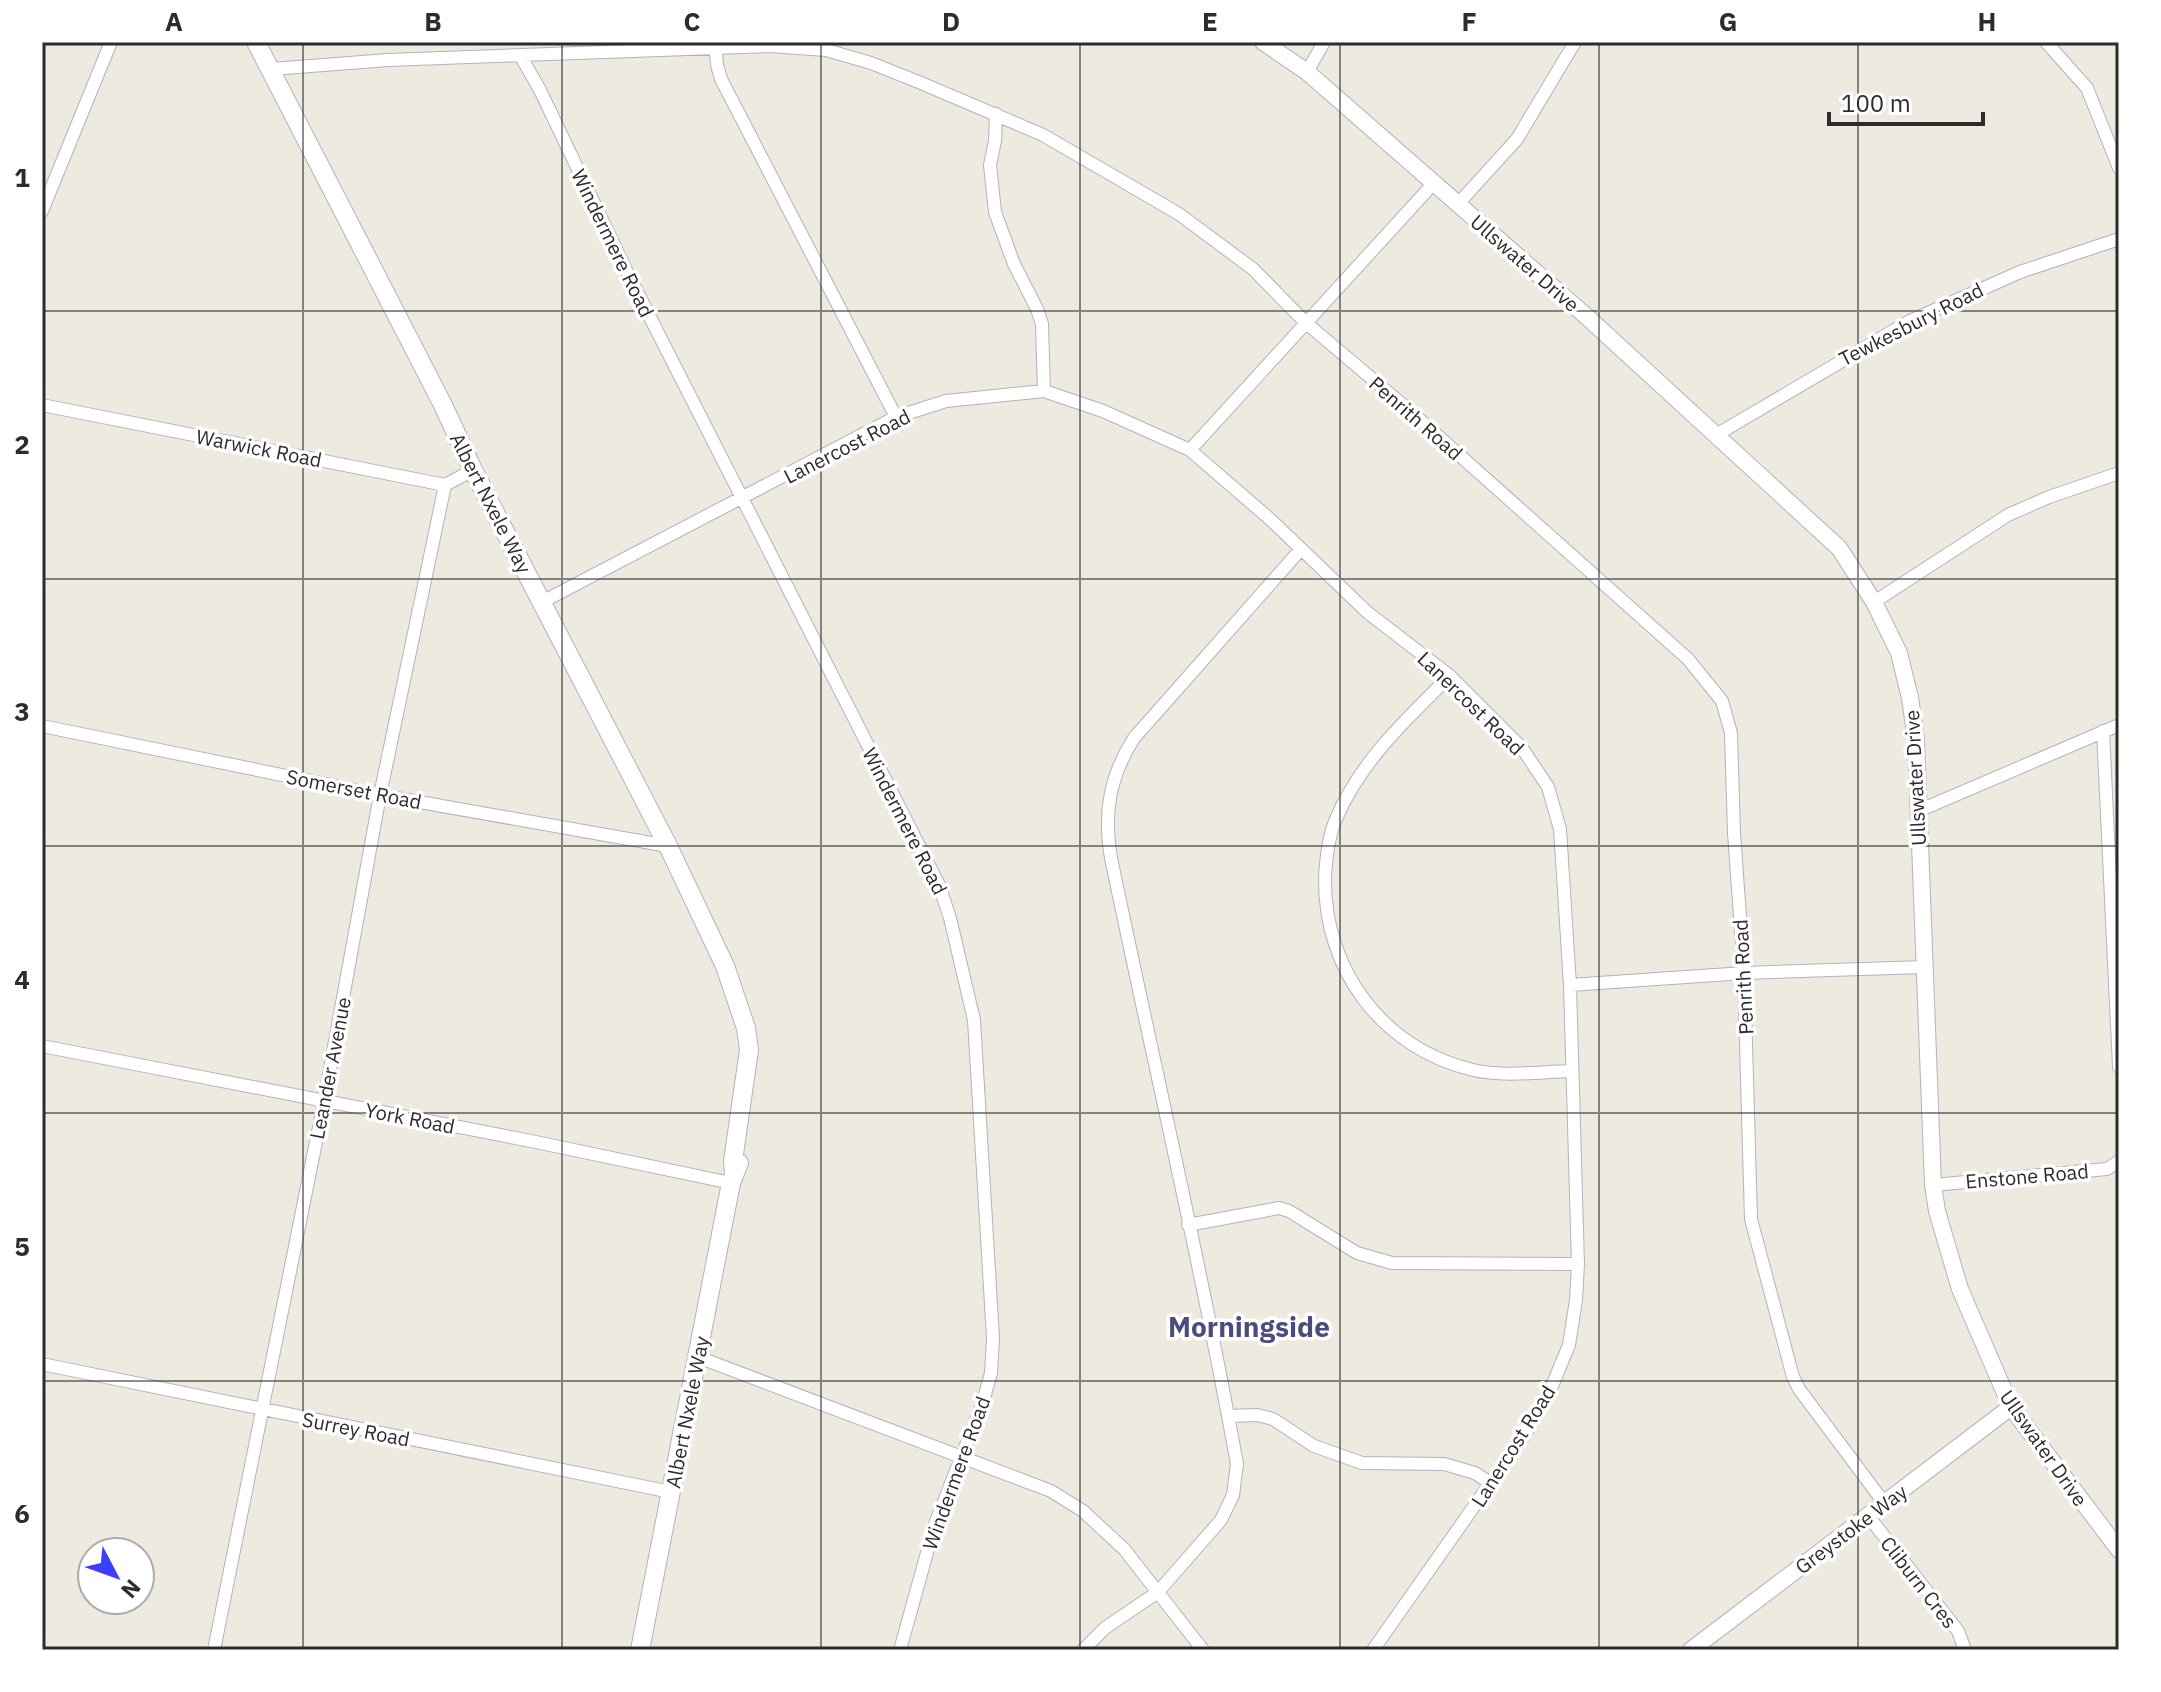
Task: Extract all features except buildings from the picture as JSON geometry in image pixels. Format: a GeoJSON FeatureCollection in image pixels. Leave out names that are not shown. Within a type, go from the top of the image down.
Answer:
{"type":"FeatureCollection","features":[{"type":"Feature","properties":{"kind":"main road","name":"Albert Nxele Way"},"geometry":{"type":"LineString","coordinates":[[256,42],[668,846],[725,966],[736,978],[754,1025],[739,1162],[732,1178],[640,1650]]}},
{"type":"Feature","properties":{"kind":"street"},"geometry":{"type":"LineString","coordinates":[[42,211],[111,42]]}},
{"type":"Feature","properties":{"kind":"street","name":"Ullswater Drive"},"geometry":{"type":"LineString","coordinates":[[1263,42],[1307,72],[1586,316],[1716,435],[1839,548],[1874,602],[1899,653],[1916,739],[1933,1185],[1940,1221],[1960,1289],[2011,1407],[2119,1550]]}},
{"type":"Feature","properties":{"kind":"street"},"geometry":{"type":"LineString","coordinates":[[1307,72],[1324,42]]}},
{"type":"Feature","properties":{"kind":"street"},"geometry":{"type":"LineString","coordinates":[[1457,205],[1517,139],[1575,42]]}},
{"type":"Feature","properties":{"kind":"street"},"geometry":{"type":"LineString","coordinates":[[2046,42],[2087,88],[2119,168]]}},
{"type":"Feature","properties":{"kind":"street"},"geometry":{"type":"LineString","coordinates":[[715,45],[721,79],[896,417]]}},
{"type":"Feature","properties":{"kind":"street","name":"Penrith Road"},"geometry":{"type":"LineString","coordinates":[[272,69],[388,60],[715,45],[826,50],[871,63],[1043,135],[1179,214],[1253,269],[1305,322],[1410,411],[1688,659],[1722,701],[1731,733],[1734,833],[1744,973],[1751,1219],[1757,1250],[1799,1389],[1885,1504]]}},
{"type":"Feature","properties":{"kind":"street","name":"Windermere Road"},"geometry":{"type":"LineString","coordinates":[[520,55],[939,885],[967,988],[976,1041],[977,1104],[993,1338],[991,1373],[982,1405],[935,1524],[900,1650]]}},
{"type":"Feature","properties":{"kind":"street"},"geometry":{"type":"LineString","coordinates":[[996,114],[990,165],[993,199],[1014,264],[1042,324],[1044,391]]}},
{"type":"Feature","properties":{"kind":"street"},"geometry":{"type":"LineString","coordinates":[[1190,450],[1433,184]]}},
{"type":"Feature","properties":{"kind":"street","name":"Tewkesbury Road"},"geometry":{"type":"LineString","coordinates":[[1716,435],[1910,321],[2020,272],[2119,239]]}},
{"type":"Feature","properties":{"kind":"street","name":"Lanercost Road"},"geometry":{"type":"LineString","coordinates":[[542,602],[896,417],[946,401],[1044,391],[1103,411],[1190,450],[1252,503],[1367,612],[1450,676],[1522,748],[1548,787],[1560,829],[1570,985],[1570,1071],[1578,1264],[1569,1345],[1545,1397],[1492,1484],[1373,1650]]}},
{"type":"Feature","properties":{"kind":"street","name":"Warwick Road"},"geometry":{"type":"LineString","coordinates":[[42,405],[445,485]]}},
{"type":"Feature","properties":{"kind":"street"},"geometry":{"type":"LineString","coordinates":[[445,485],[473,470]]}},
{"type":"Feature","properties":{"kind":"street"},"geometry":{"type":"LineString","coordinates":[[1874,602],[2008,515],[2119,473]]}},
{"type":"Feature","properties":{"kind":"street","name":"Leander Avenue"},"geometry":{"type":"LineString","coordinates":[[214,1650],[324,1102],[380,795],[445,485]]}},
{"type":"Feature","properties":{"kind":"street"},"geometry":{"type":"LineString","coordinates":[[1083,1650],[1105,1628],[1158,1592],[1221,1520],[1233,1495],[1237,1464],[1163,1092],[1111,858],[1106,832],[1108,801],[1117,769],[1134,738],[1301,549]]}},
{"type":"Feature","properties":{"kind":"street"},"geometry":{"type":"LineString","coordinates":[[1450,676],[1407,718],[1373,758],[1350,790],[1335,820],[1325,868],[1329,928],[1349,979],[1370,1006],[1409,1042],[1428,1053],[1473,1070],[1495,1073],[1570,1071]]}},
{"type":"Feature","properties":{"kind":"street"},"geometry":{"type":"LineString","coordinates":[[1918,811],[2119,725]]}},
{"type":"Feature","properties":{"kind":"street","name":"Somerset Road"},"geometry":{"type":"LineString","coordinates":[[42,726],[380,795],[668,846]]}},
{"type":"Feature","properties":{"kind":"street"},"geometry":{"type":"LineString","coordinates":[[2103,731],[2119,1067]]}},
{"type":"Feature","properties":{"kind":"street"},"geometry":{"type":"LineString","coordinates":[[1570,985],[1744,973],[1924,967]]}},
{"type":"Feature","properties":{"kind":"street","name":"York Road"},"geometry":{"type":"LineString","coordinates":[[42,1046],[732,1178]]}},
{"type":"Feature","properties":{"kind":"street","name":"Enstone Road"},"geometry":{"type":"LineString","coordinates":[[1933,1185],[2095,1171],[2107,1169],[2119,1161]]}},
{"type":"Feature","properties":{"kind":"street"},"geometry":{"type":"LineString","coordinates":[[1188,1225],[1279,1208],[1357,1253],[1392,1263],[1578,1264]]}},
{"type":"Feature","properties":{"kind":"street"},"geometry":{"type":"LineString","coordinates":[[698,1357],[1051,1491],[1083,1511],[1124,1549],[1203,1650]]}},
{"type":"Feature","properties":{"kind":"street","name":"Surrey Road"},"geometry":{"type":"LineString","coordinates":[[42,1364],[671,1492]]}},
{"type":"Feature","properties":{"kind":"street","name":"Greystoke Way"},"geometry":{"type":"LineString","coordinates":[[1691,1650],[2011,1407]]}},
{"type":"Feature","properties":{"kind":"street"},"geometry":{"type":"LineString","coordinates":[[1228,1416],[1257,1415],[1273,1419],[1314,1446],[1362,1463],[1444,1464],[1475,1473],[1492,1484]]}},
{"type":"Feature","properties":{"kind":"street","name":"Cliburn Cres"},"geometry":{"type":"LineString","coordinates":[[1869,1517],[1958,1631],[1965,1650]]}},
{"type":"Feature","properties":{"kind":"district","name":"Morningside"},"geometry":{"type":"Point","coordinates":[1249,1326]}}]}
